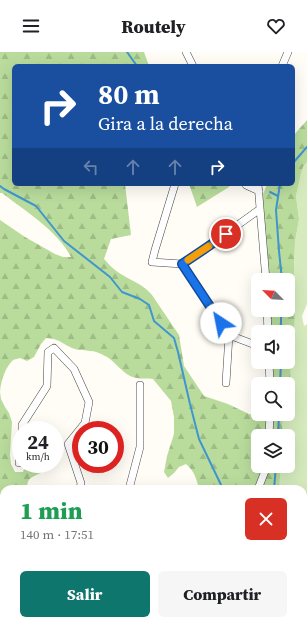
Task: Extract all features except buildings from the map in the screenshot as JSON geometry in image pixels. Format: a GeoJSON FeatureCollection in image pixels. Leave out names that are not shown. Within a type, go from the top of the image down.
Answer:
{"type":"FeatureCollection","features":[{"type":"Feature","properties":{"kind":"street"},"geometry":{"type":"LineString","coordinates":[[186,52],[192,64]]}},
{"type":"Feature","properties":{"kind":"street"},"geometry":{"type":"LineString","coordinates":[[283,64],[288,52]]}},
{"type":"Feature","properties":{"kind":"street"},"geometry":{"type":"LineString","coordinates":[[174,186],[154,250],[152,262],[182,264],[260,208]]}},
{"type":"Feature","properties":{"kind":"street"},"geometry":{"type":"LineString","coordinates":[[258,187],[265,273]]}},
{"type":"Feature","properties":{"kind":"street"},"geometry":{"type":"LineString","coordinates":[[182,264],[229,335],[251,343]]}},
{"type":"Feature","properties":{"kind":"street"},"geometry":{"type":"LineString","coordinates":[[226,383],[229,335]]}},
{"type":"Feature","properties":{"kind":"street"},"geometry":{"type":"LineString","coordinates":[[25,421],[47,386],[48,352],[54,348],[74,369],[89,402],[85,423],[68,444],[82,485]]}},
{"type":"Feature","properties":{"kind":"street"},"geometry":{"type":"LineString","coordinates":[[130,485],[140,447],[140,385]]}},
{"type":"Feature","properties":{"kind":"street"},"geometry":{"type":"LineString","coordinates":[[259,485],[264,473]]}},
{"type":"Feature","properties":{"kind":"green space"},"geometry":{"type":"Polygon","coordinates":[[[0,52],[144,52],[148,64],[12,64],[12,186],[125,186],[131,235],[111,239],[104,259],[115,270],[139,284],[152,295],[179,335],[184,366],[204,396],[228,404],[251,414],[251,421],[283,421],[282,429],[251,429],[251,473],[280,473],[279,485],[198,485],[196,478],[186,464],[179,467],[168,478],[164,472],[174,434],[174,417],[171,401],[153,379],[132,377],[109,358],[98,352],[77,350],[59,341],[46,338],[34,357],[27,361],[20,358],[13,360],[10,363],[4,374],[0,392],[0,220],[25,237],[55,254],[63,257],[71,257],[50,230],[0,193],[0,52]]]}},
{"type":"Feature","properties":{"kind":"green space"},"geometry":{"type":"Polygon","coordinates":[[[307,120],[307,162],[303,167],[296,196],[299,219],[295,242],[294,273],[268,273],[262,197],[266,186],[295,186],[295,134],[307,120]]]}},
{"type":"Feature","properties":{"kind":"green space"},"geometry":{"type":"Polygon","coordinates":[[[307,162],[307,304],[302,316],[304,326],[307,324],[307,485],[279,485],[280,473],[295,473],[295,429],[282,429],[283,421],[295,421],[295,377],[290,377],[291,369],[295,369],[294,267],[295,242],[299,219],[296,196],[303,167],[307,162]]]}},
{"type":"Feature","properties":{"kind":"green space"},"geometry":{"type":"Polygon","coordinates":[[[190,186],[229,186],[229,187],[197,207],[190,186]]]}},
{"type":"Feature","properties":{"kind":"green space"},"geometry":{"type":"Polygon","coordinates":[[[270,317],[295,317],[294,325],[271,325],[270,317]]]}},
{"type":"Feature","properties":{"kind":"green space"},"geometry":{"type":"Polygon","coordinates":[[[271,369],[291,369],[290,377],[272,377],[271,369]]]}},
{"type":"Feature","properties":{"kind":"green space"},"geometry":{"type":"Polygon","coordinates":[[[0,392],[1,399],[12,422],[10,455],[12,473],[39,473],[32,477],[27,485],[0,485],[0,392]]]}},
{"type":"Feature","properties":{"kind":"waterway"},"geometry":{"type":"LineString","coordinates":[[127,52],[136,64]]}},
{"type":"Feature","properties":{"kind":"waterway"},"geometry":{"type":"LineString","coordinates":[[295,161],[307,147]]}},
{"type":"Feature","properties":{"kind":"waterway"},"geometry":{"type":"LineString","coordinates":[[0,186],[36,206],[64,241],[110,277],[122,292],[140,299],[149,305],[154,321],[174,338],[199,439],[221,485]]}},
{"type":"Feature","properties":{"kind":"waterway"},"geometry":{"type":"LineString","coordinates":[[280,186],[276,210],[281,273]]}},
{"type":"Feature","properties":{"kind":"waterway"},"geometry":{"type":"LineString","coordinates":[[270,192],[278,196]]}},
{"type":"Feature","properties":{"kind":"waterway"},"geometry":{"type":"LineString","coordinates":[[281,317],[281,325]]}},
{"type":"Feature","properties":{"kind":"waterway"},"geometry":{"type":"LineString","coordinates":[[280,377],[281,369]]}},
{"type":"Feature","properties":{"kind":"waterway"},"geometry":{"type":"LineString","coordinates":[[278,429],[279,421]]}},
{"type":"Feature","properties":{"kind":"waterway"},"geometry":{"type":"LineString","coordinates":[[274,485],[275,473]]}},
{"type":"Feature","properties":{"kind":"slow traffic"},"geometry":{"type":"LineString","coordinates":[[188,260],[209,246]]}},
{"type":"Feature","properties":{"kind":"route"},"geometry":{"type":"LineString","coordinates":[[221,323],[182,264],[226,234]]}}]}
